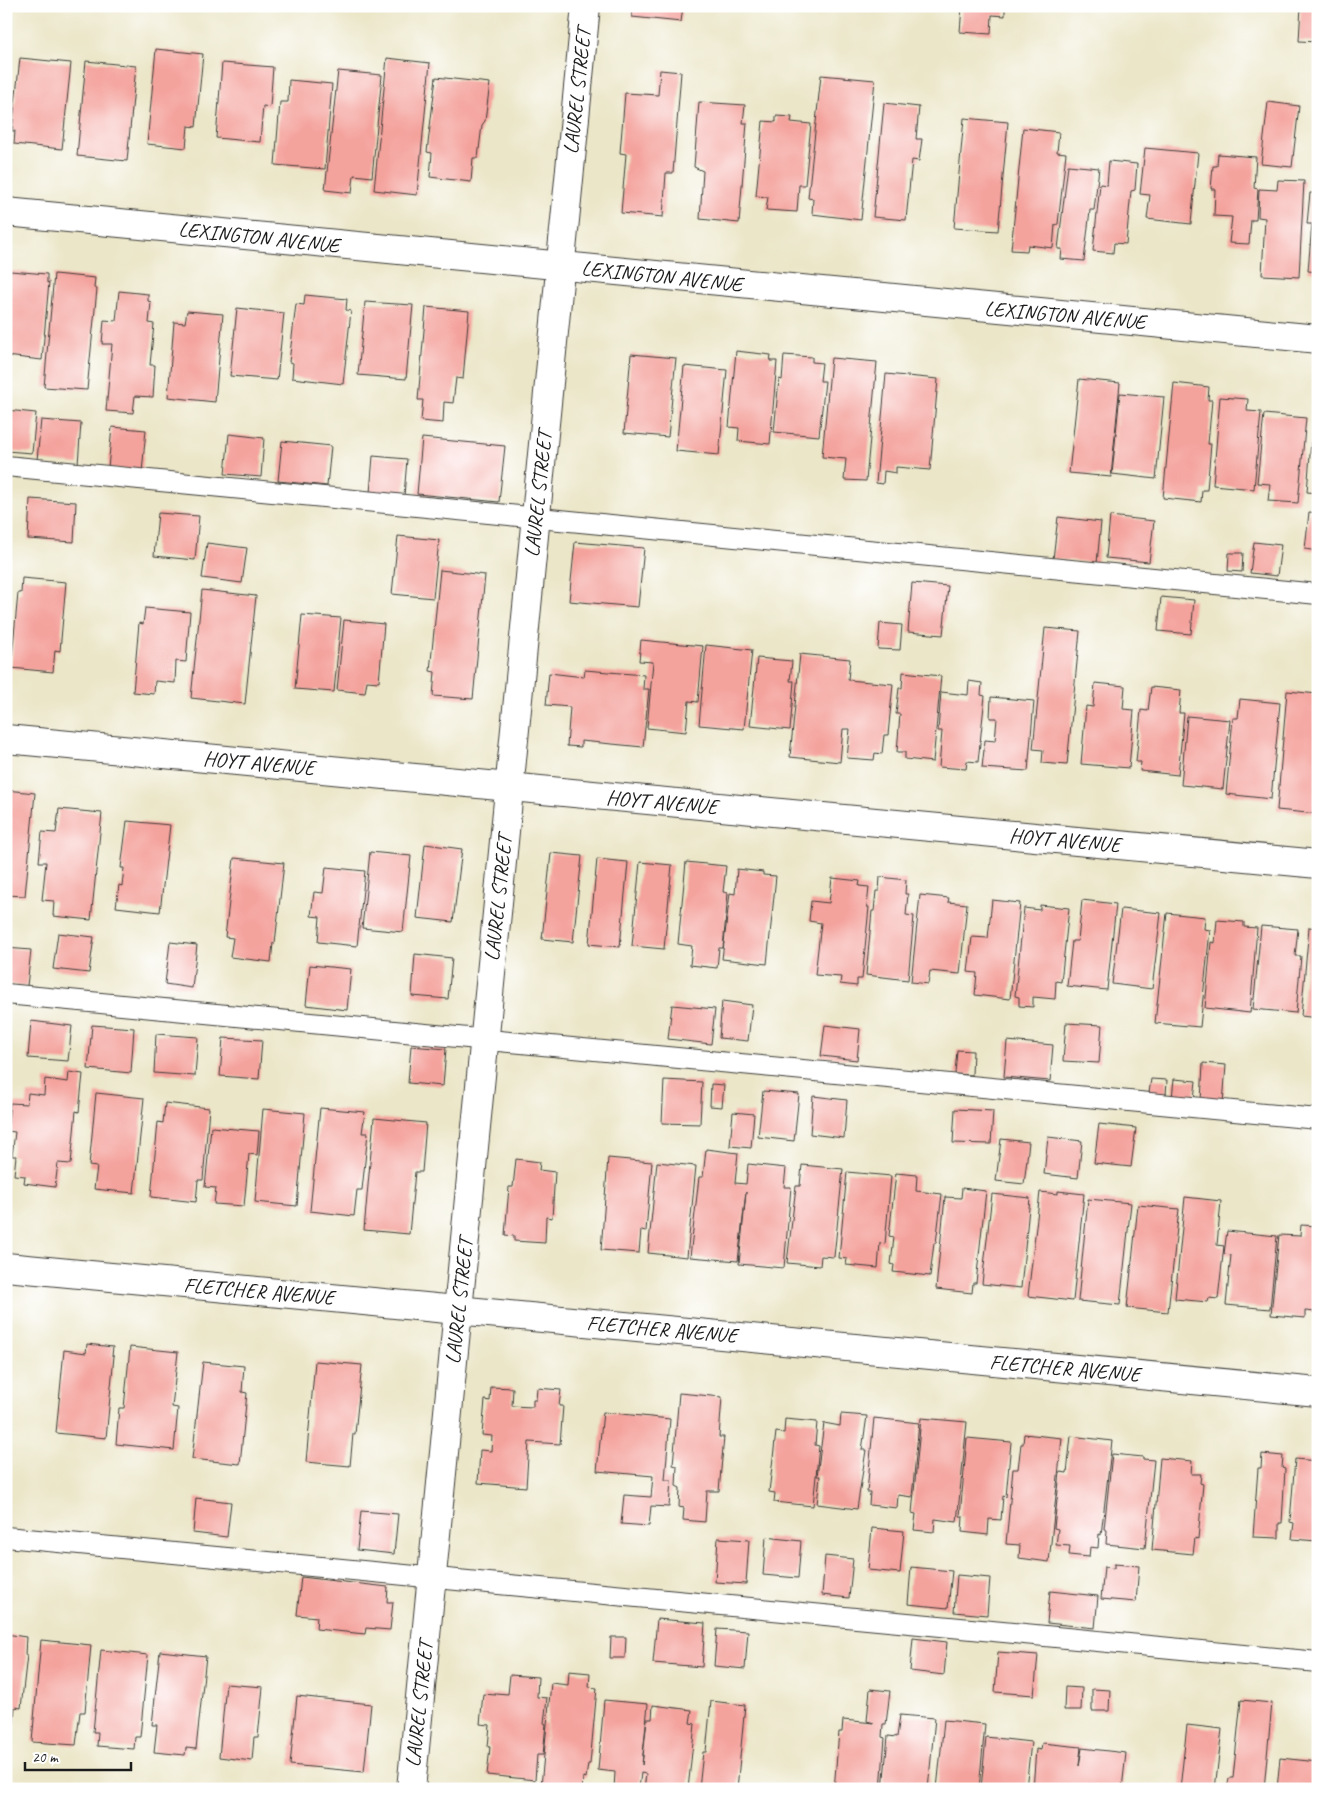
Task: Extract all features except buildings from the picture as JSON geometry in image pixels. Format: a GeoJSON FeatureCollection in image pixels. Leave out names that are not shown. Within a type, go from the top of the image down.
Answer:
{"type":"FeatureCollection","features":[{"type":"Feature","properties":{"kind":"street","name":"LAUREL STREET"},"geometry":{"type":"LineString","coordinates":[[411,1789],[586,6]]}},
{"type":"Feature","properties":{"kind":"street","name":"LEXINGTON AVENUE"},"geometry":{"type":"LineString","coordinates":[[6,212],[1318,339]]}},
{"type":"Feature","properties":{"kind":"street","name":"HOYT AVENUE"},"geometry":{"type":"LineString","coordinates":[[6,739],[1318,864]]}},
{"type":"Feature","properties":{"kind":"street","name":"FLETCHER AVENUE"},"geometry":{"type":"LineString","coordinates":[[6,1267],[1318,1392]]}},
{"type":"Feature","properties":{"kind":"lane"},"geometry":{"type":"LineString","coordinates":[[6,466],[1318,594]]}},
{"type":"Feature","properties":{"kind":"lane"},"geometry":{"type":"LineString","coordinates":[[6,994],[1318,1119]]}},
{"type":"Feature","properties":{"kind":"lane"},"geometry":{"type":"LineString","coordinates":[[6,1537],[1318,1662]]}}]}
